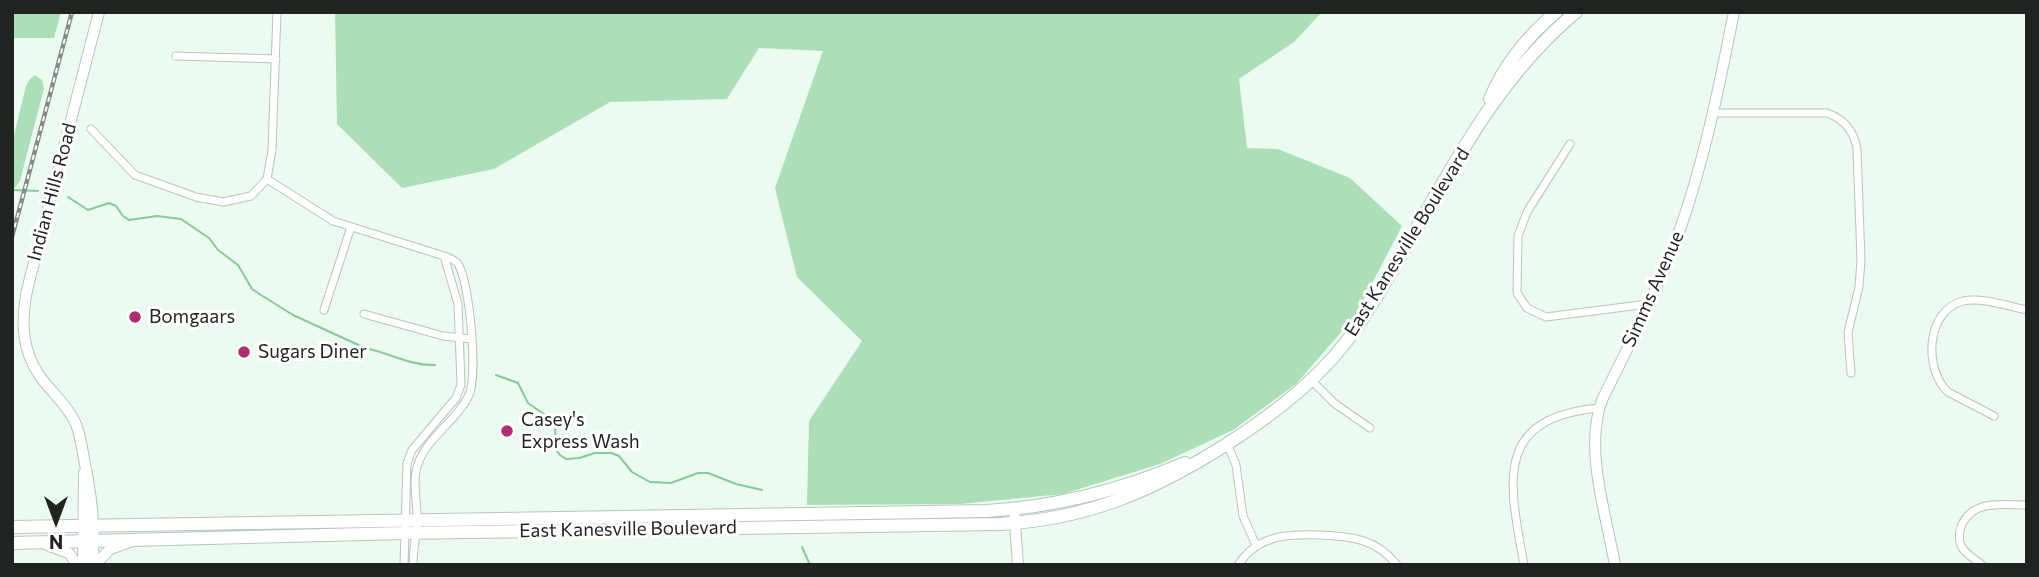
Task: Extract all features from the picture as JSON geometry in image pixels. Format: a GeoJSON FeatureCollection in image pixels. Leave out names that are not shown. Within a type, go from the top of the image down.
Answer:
{"type":"FeatureCollection","features":[{"type":"Feature","properties":{"kind":"main road","name":"East Kanesville Boulevard"},"geometry":{"type":"LineString","coordinates":[[1484,116],[1500,78],[1513,58],[1556,12]]}},
{"type":"Feature","properties":{"kind":"main road","name":"East Kanesville Boulevard"},"geometry":{"type":"LineString","coordinates":[[12,527],[1015,523],[1070,514],[1111,503],[1174,477],[1272,413],[1311,380],[1360,322],[1484,116],[1524,63],[1576,12]]}},
{"type":"Feature","properties":{"kind":"main road","name":"East Kanesville Boulevard"},"geometry":{"type":"LineString","coordinates":[[12,543],[411,526],[978,512],[1014,509],[1098,494],[1227,444]]}},
{"type":"Feature","properties":{"kind":"street","name":"Indian Hills Road"},"geometry":{"type":"LineString","coordinates":[[89,540],[90,486],[82,440],[66,407],[38,374],[25,338],[23,317],[29,282],[99,12]]}},
{"type":"Feature","properties":{"kind":"street"},"geometry":{"type":"LineString","coordinates":[[91,129],[135,175],[196,197],[223,202],[250,195],[267,179],[272,150],[277,12]]}},
{"type":"Feature","properties":{"kind":"street","name":"Simms Avenue"},"geometry":{"type":"LineString","coordinates":[[1615,565],[1595,447],[1599,408],[1648,304],[1688,206],[1734,12]]}},
{"type":"Feature","properties":{"kind":"street"},"geometry":{"type":"LineString","coordinates":[[177,56],[276,59]]}},
{"type":"Feature","properties":{"kind":"street"},"geometry":{"type":"LineString","coordinates":[[1712,113],[1826,113],[1837,117],[1853,134],[1857,149],[1861,260],[1859,287],[1848,332],[1852,373]]}},
{"type":"Feature","properties":{"kind":"street"},"geometry":{"type":"LineString","coordinates":[[1570,144],[1519,227],[1516,289],[1520,300],[1535,314],[1553,317],[1648,304]]}},
{"type":"Feature","properties":{"kind":"street"},"geometry":{"type":"LineString","coordinates":[[267,179],[333,221],[453,260],[462,276],[468,304],[473,379],[468,397],[426,449],[417,467],[404,565]]}},
{"type":"Feature","properties":{"kind":"street"},"geometry":{"type":"LineString","coordinates":[[324,310],[351,227]]}},
{"type":"Feature","properties":{"kind":"street"},"geometry":{"type":"LineString","coordinates":[[413,565],[407,463],[418,443],[458,395],[462,376],[457,297],[444,256]]}},
{"type":"Feature","properties":{"kind":"street"},"geometry":{"type":"LineString","coordinates":[[1994,416],[1964,402],[1943,387],[1932,364],[1934,337],[1948,310],[1963,301],[1973,300],[2027,310]]}},
{"type":"Feature","properties":{"kind":"street"},"geometry":{"type":"LineString","coordinates":[[364,314],[443,336],[471,339]]}},
{"type":"Feature","properties":{"kind":"street"},"geometry":{"type":"LineString","coordinates":[[1311,380],[1334,403],[1370,428]]}},
{"type":"Feature","properties":{"kind":"street"},"geometry":{"type":"LineString","coordinates":[[1524,565],[1512,495],[1512,473],[1518,454],[1529,436],[1549,419],[1574,410],[1599,408]]}},
{"type":"Feature","properties":{"kind":"street"},"geometry":{"type":"LineString","coordinates":[[1227,444],[1236,465],[1243,516],[1256,545]]}},
{"type":"Feature","properties":{"kind":"street"},"geometry":{"type":"LineString","coordinates":[[1982,565],[1961,546],[1959,533],[1966,517],[1984,505],[2027,505]]}},
{"type":"Feature","properties":{"kind":"street"},"geometry":{"type":"LineString","coordinates":[[1014,509],[1018,565]]}},
{"type":"Feature","properties":{"kind":"street"},"geometry":{"type":"LineString","coordinates":[[1238,565],[1256,545],[1284,535],[1357,538],[1376,545],[1397,565]]}},
{"type":"Feature","properties":{"kind":"street"},"geometry":{"type":"LineString","coordinates":[[93,565],[110,549],[151,538]]}},
{"type":"Feature","properties":{"kind":"street"},"geometry":{"type":"LineString","coordinates":[[83,565],[89,540]]}},
{"type":"Feature","properties":{"kind":"street"},"geometry":{"type":"LineString","coordinates":[[89,540],[93,565]]}},
{"type":"Feature","properties":{"kind":"street"},"geometry":{"type":"LineString","coordinates":[[34,542],[63,550],[74,557],[77,565]]}},
{"type":"Feature","properties":{"kind":"green space"},"geometry":{"type":"Polygon","coordinates":[[[12,12],[61,12],[54,38],[12,38],[12,12]]]}},
{"type":"Feature","properties":{"kind":"green space"},"geometry":{"type":"Polygon","coordinates":[[[335,12],[1322,12],[1294,42],[1239,79],[1247,148],[1278,149],[1350,178],[1402,226],[1355,316],[1296,384],[1233,430],[1160,464],[1063,494],[960,504],[807,505],[809,421],[862,341],[797,277],[775,188],[823,51],[759,48],[727,99],[610,102],[494,169],[402,188],[337,124],[335,12]]]}},
{"type":"Feature","properties":{"kind":"green space"},"geometry":{"type":"Polygon","coordinates":[[[35,75],[42,80],[44,88],[20,181],[12,191],[12,144],[26,86],[35,75]]]}},
{"type":"Feature","properties":{"kind":"waterway"},"geometry":{"type":"LineString","coordinates":[[12,190],[38,191]]}},
{"type":"Feature","properties":{"kind":"waterway"},"geometry":{"type":"LineString","coordinates":[[68,197],[88,210],[109,203],[116,206],[129,220],[157,216],[181,219],[209,238],[218,250],[238,265],[252,289],[293,315],[365,348],[417,363],[435,365]]}},
{"type":"Feature","properties":{"kind":"waterway"},"geometry":{"type":"LineString","coordinates":[[496,375],[518,383],[528,403],[551,419],[555,425],[556,450],[566,459],[595,453],[611,453],[619,456],[632,472],[650,482],[671,483],[698,473],[708,473],[762,490]]}},
{"type":"Feature","properties":{"kind":"waterway"},"geometry":{"type":"LineString","coordinates":[[802,547],[810,565]]}},
{"type":"Feature","properties":{"kind":"railway"},"geometry":{"type":"LineString","coordinates":[[12,237],[72,12]]}},
{"type":"Feature","properties":{"kind":"place","name":"Bomgaars"},"geometry":{"type":"Point","coordinates":[135,317]}},
{"type":"Feature","properties":{"kind":"place","name":"Sugars Diner"},"geometry":{"type":"Point","coordinates":[244,352]}},
{"type":"Feature","properties":{"kind":"place","name":"Casey's Express Wash"},"geometry":{"type":"Point","coordinates":[507,431]}}]}
